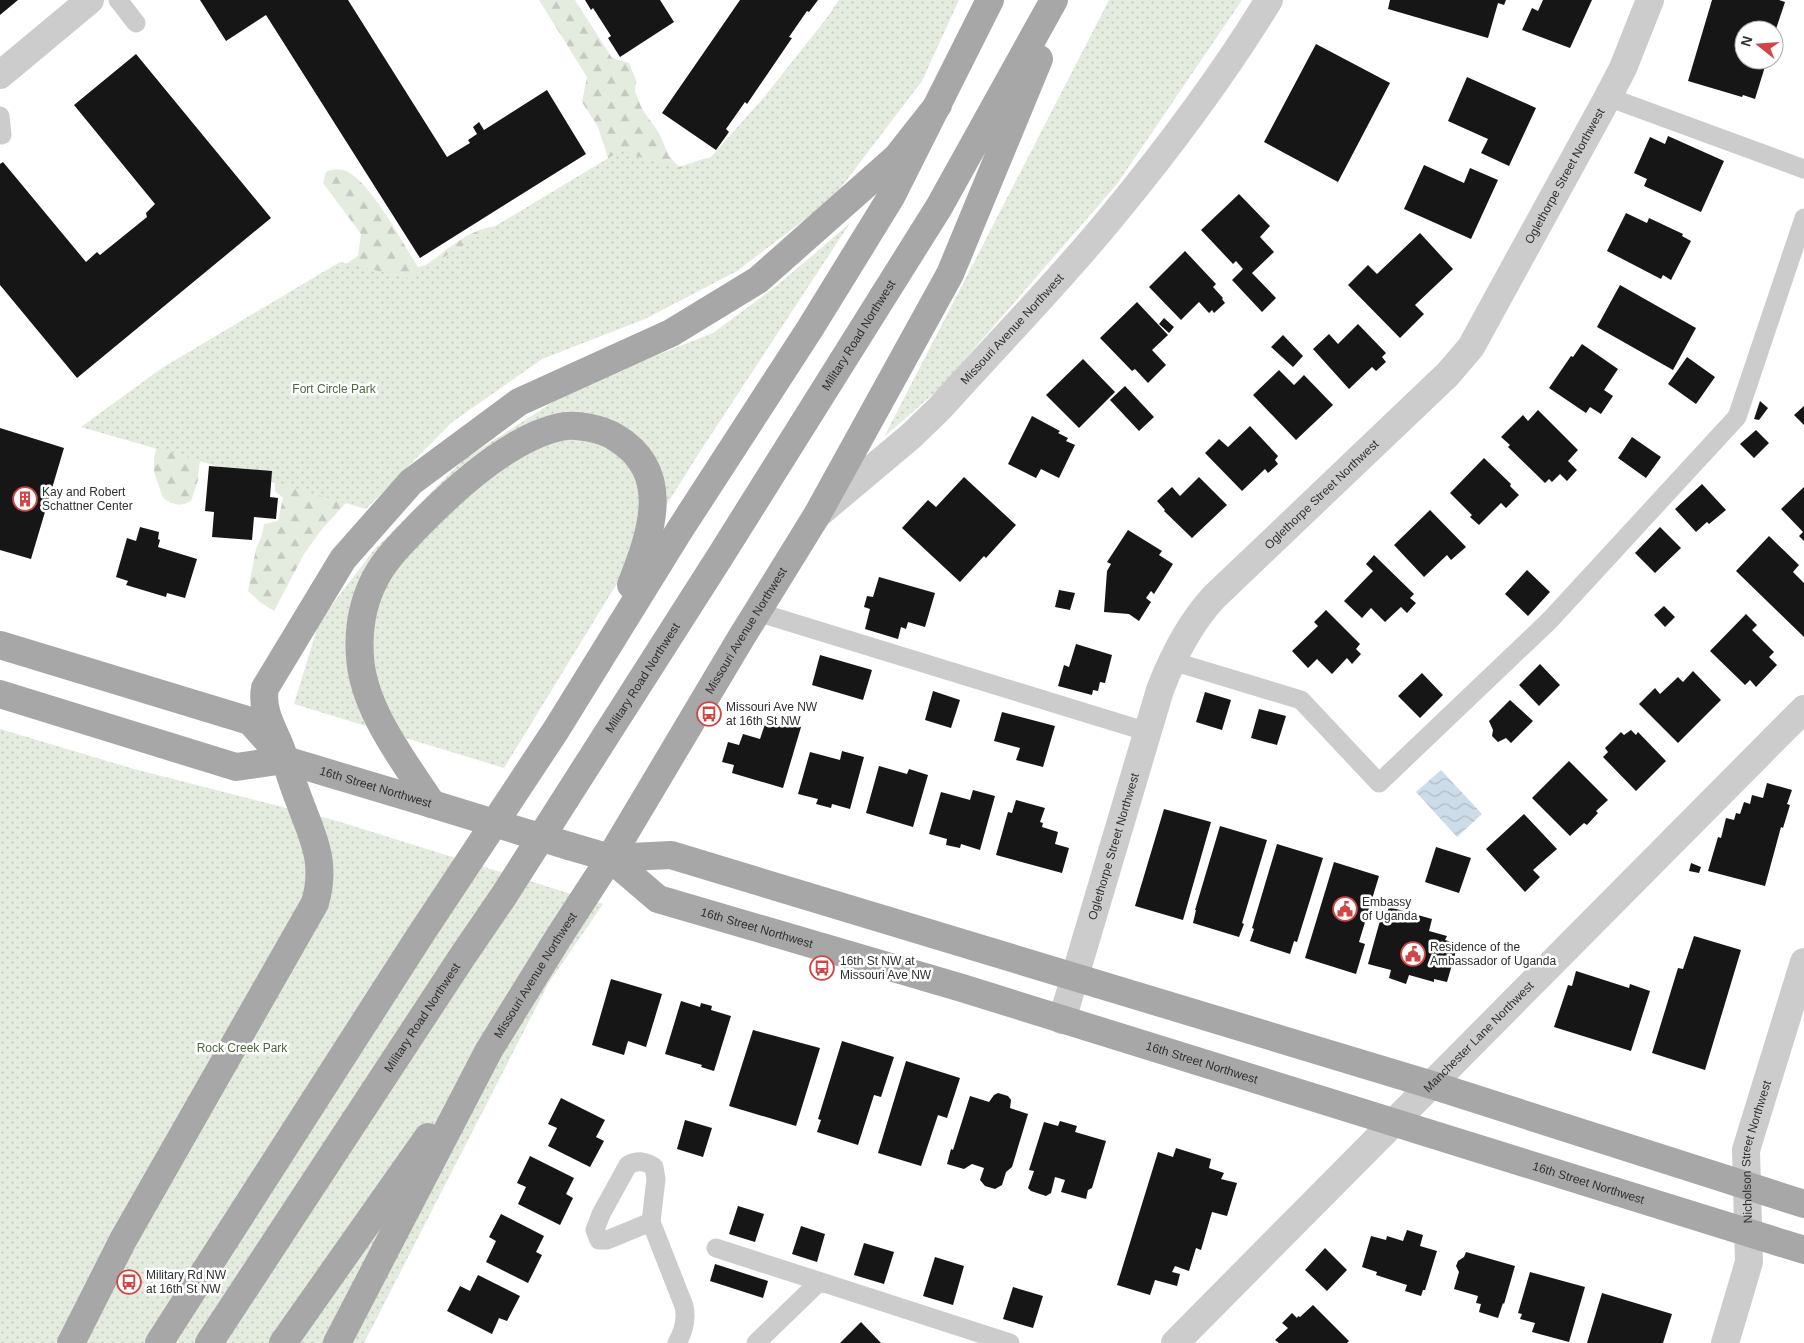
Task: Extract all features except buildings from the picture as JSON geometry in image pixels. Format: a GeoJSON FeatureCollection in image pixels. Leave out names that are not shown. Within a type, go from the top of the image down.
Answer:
{"type":"FeatureCollection","features":[{"type":"Feature","properties":{"kind":"main road"},"geometry":{"type":"LineString","coordinates":[[158,1343],[607,648],[678,532],[811,326],[891,197],[990,0]]}},
{"type":"Feature","properties":{"kind":"main road","name":"Military Road Northwest"},"geometry":{"type":"LineString","coordinates":[[209,1343],[456,965],[503,897],[843,362],[939,207],[1054,0]]}},
{"type":"Feature","properties":{"kind":"main road"},"geometry":{"type":"LineString","coordinates":[[817,515],[950,274],[1063,0]]}},
{"type":"Feature","properties":{"kind":"main road"},"geometry":{"type":"LineString","coordinates":[[71,1343],[123,1240],[315,903],[320,881],[317,846],[264,709],[263,696],[265,688],[343,559],[411,482],[518,402],[671,333],[758,280],[897,157],[938,104]]}},
{"type":"Feature","properties":{"kind":"main road"},"geometry":{"type":"LineString","coordinates":[[432,804],[380,720],[370,701],[363,681],[359,643],[367,597],[376,576],[388,558],[439,505],[481,470],[522,442],[540,432],[563,426],[588,428],[608,433],[626,443],[648,472],[652,487],[654,508],[643,555],[607,648]]}},
{"type":"Feature","properties":{"kind":"main road","name":"Missouri Avenue Northwest"},"geometry":{"type":"LineString","coordinates":[[338,1343],[489,1050],[610,858],[817,515]]}},
{"type":"Feature","properties":{"kind":"main road"},"geometry":{"type":"LineString","coordinates":[[0,646],[250,721],[285,760]]}},
{"type":"Feature","properties":{"kind":"main road","name":"16th Street Northwest"},"geometry":{"type":"LineString","coordinates":[[0,694],[236,766],[285,760],[610,858],[671,855],[1432,1085],[1804,1204]]}},
{"type":"Feature","properties":{"kind":"main road","name":"16th Street Northwest"},"geometry":{"type":"LineString","coordinates":[[610,858],[658,899],[962,988],[1804,1250]]}},
{"type":"Feature","properties":{"kind":"main road"},"geometry":{"type":"LineString","coordinates":[[283,1343],[489,1050]]}},
{"type":"Feature","properties":{"kind":"street"},"geometry":{"type":"LineString","coordinates":[[0,75],[90,0]]}},
{"type":"Feature","properties":{"kind":"street","name":"Missouri Avenue Northwest"},"geometry":{"type":"LineString","coordinates":[[817,515],[911,436],[939,409],[1113,215],[1197,107],[1270,0]]}},
{"type":"Feature","properties":{"kind":"street","name":"Oglethorpe Street Northwest"},"geometry":{"type":"LineString","coordinates":[[1062,1020],[1160,690],[1172,661],[1196,619],[1214,597],[1464,357],[1478,337],[1608,97],[1623,68],[1650,0]]}},
{"type":"Feature","properties":{"kind":"street","name":"Manchester Lane Northwest"},"geometry":{"type":"LineString","coordinates":[[1174,1343],[1804,709]]}},
{"type":"Feature","properties":{"kind":"street","name":"Nicholson Street Northwest"},"geometry":{"type":"LineString","coordinates":[[1725,1343],[1749,1262],[1746,1150],[1804,962]]}},
{"type":"Feature","properties":{"kind":"lane"},"geometry":{"type":"LineString","coordinates":[[118,0],[136,23]]}},
{"type":"Feature","properties":{"kind":"lane"},"geometry":{"type":"LineString","coordinates":[[1608,97],[1804,168]]}},
{"type":"Feature","properties":{"kind":"lane"},"geometry":{"type":"LineString","coordinates":[[0,116],[2,135]]}},
{"type":"Feature","properties":{"kind":"lane"},"geometry":{"type":"LineString","coordinates":[[1172,661],[1301,700],[1379,783],[1550,620],[1737,416],[1804,218]]}},
{"type":"Feature","properties":{"kind":"lane"},"geometry":{"type":"LineString","coordinates":[[757,612],[1148,732]]}},
{"type":"Feature","properties":{"kind":"lane"},"geometry":{"type":"LineString","coordinates":[[651,1222],[684,1306],[686,1317],[682,1334],[677,1343]]}},
{"type":"Feature","properties":{"kind":"lane"},"geometry":{"type":"LineString","coordinates":[[716,1248],[1010,1343]]}},
{"type":"Feature","properties":{"kind":"lane"},"geometry":{"type":"LineString","coordinates":[[756,1343],[818,1282]]}},
{"type":"Feature","properties":{"kind":"green space","name":"Fort Circle Park"},"geometry":{"type":"Polygon","coordinates":[[[539,0],[575,0],[612,58],[629,63],[636,80],[635,91],[642,109],[659,133],[669,156],[679,167],[703,159],[720,156],[760,116],[839,0],[939,0],[536,356],[355,493],[322,529],[304,554],[274,611],[261,603],[248,591],[256,549],[264,524],[278,521],[283,498],[275,491],[275,467],[202,459],[191,501],[180,505],[163,498],[154,472],[154,458],[168,406],[333,272],[358,256],[361,234],[323,183],[326,172],[342,170],[358,179],[377,202],[418,267],[426,265],[471,234],[490,227],[501,226],[610,164],[598,127],[582,102],[587,77],[539,0]]]}},
{"type":"Feature","properties":{"kind":"green space","name":"Fort Circle Park"},"geometry":{"type":"Polygon","coordinates":[[[841,0],[959,0],[922,81],[833,198],[737,271],[645,319],[542,359],[451,423],[366,509],[81,427],[162,368],[340,262],[409,278],[620,151],[679,169],[710,158],[765,96],[841,0]]]}},
{"type":"Feature","properties":{"kind":"green space"},"geometry":{"type":"Polygon","coordinates":[[[1109,0],[1242,0],[1117,184],[941,387],[884,437],[1109,0]]]}},
{"type":"Feature","properties":{"kind":"green space"},"geometry":{"type":"Polygon","coordinates":[[[850,223],[701,450],[504,768],[294,704],[319,622],[374,550],[463,460],[576,387],[713,333],[779,284],[850,223]]]}},
{"type":"Feature","properties":{"kind":"green space","name":"Rock Creek Park"},"geometry":{"type":"Polygon","coordinates":[[[0,729],[134,769],[337,821],[603,904],[548,984],[364,1343],[0,1343],[0,729]]]}},
{"type":"Feature","properties":{"kind":"water"},"geometry":{"type":"Polygon","coordinates":[[[1441,770],[1482,814],[1457,837],[1416,792],[1441,770]]]}},
{"type":"Feature","properties":{"kind":"place","name":"Kay and Robert Schattner Center"},"geometry":{"type":"Point","coordinates":[25,499]}},
{"type":"Feature","properties":{"kind":"place","name":"Missouri Ave NW at 16th St NW"},"geometry":{"type":"Point","coordinates":[709,714]}},
{"type":"Feature","properties":{"kind":"place","name":"Embassy of Uganda"},"geometry":{"type":"Point","coordinates":[1345,909]}},
{"type":"Feature","properties":{"kind":"place","name":"Residence of the Ambassador of Uganda"},"geometry":{"type":"Point","coordinates":[1413,954]}},
{"type":"Feature","properties":{"kind":"place","name":"16th St NW at Missouri Ave NW"},"geometry":{"type":"Point","coordinates":[822,968]}},
{"type":"Feature","properties":{"kind":"place","name":"Military Rd NW at 16th St NW"},"geometry":{"type":"Point","coordinates":[129,1282]}}]}
